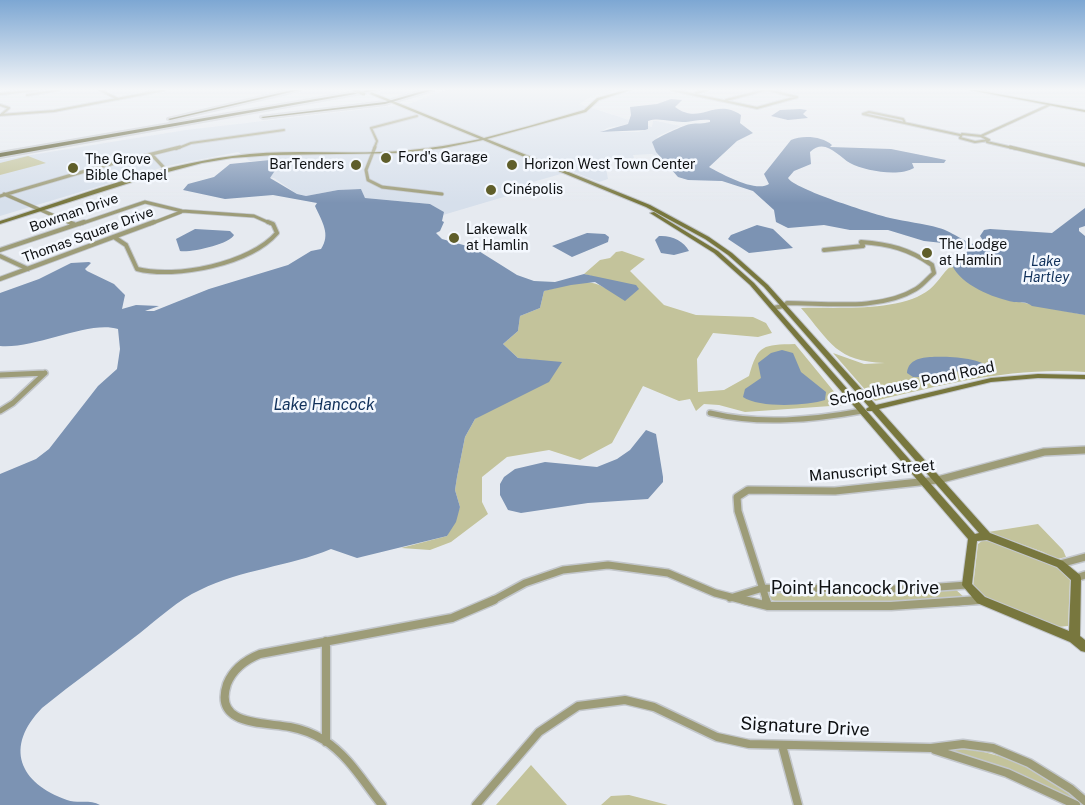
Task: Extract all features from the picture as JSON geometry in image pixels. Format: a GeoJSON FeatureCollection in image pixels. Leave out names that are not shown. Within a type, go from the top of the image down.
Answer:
{"type":"FeatureCollection","features":[{"type":"Feature","properties":{"kind":"highway"},"geometry":{"type":"LineString","coordinates":[[0,154],[125,128]]}},
{"type":"Feature","properties":{"kind":"highway"},"geometry":{"type":"LineString","coordinates":[[59,142],[141,128]]}},
{"type":"Feature","properties":{"kind":"highway"},"geometry":{"type":"LineString","coordinates":[[0,154],[162,128]]}},
{"type":"Feature","properties":{"kind":"highway"},"geometry":{"type":"LineString","coordinates":[[82,141],[174,128]]}},
{"type":"Feature","properties":{"kind":"street"},"geometry":{"type":"LineString","coordinates":[[373,128],[377,141],[366,170],[369,182],[382,187],[442,194]]}},
{"type":"Feature","properties":{"kind":"street"},"geometry":{"type":"LineString","coordinates":[[447,128],[648,206],[682,223],[730,254],[766,286],[987,536],[1060,564],[1080,576],[1074,638]]}},
{"type":"Feature","properties":{"kind":"street"},"geometry":{"type":"LineString","coordinates":[[453,128],[639,208],[674,225],[716,252],[736,269],[773,308],[973,538],[967,585],[981,600],[1074,638],[1085,647]]}},
{"type":"Feature","properties":{"kind":"street"},"geometry":{"type":"LineString","coordinates":[[0,221],[165,170],[219,159],[259,154],[374,152],[431,148],[519,128]]}},
{"type":"Feature","properties":{"kind":"street"},"geometry":{"type":"LineString","coordinates":[[926,128],[960,135],[981,136],[989,140],[987,142]]}},
{"type":"Feature","properties":{"kind":"street"},"geometry":{"type":"LineString","coordinates":[[981,136],[999,128]]}},
{"type":"Feature","properties":{"kind":"street"},"geometry":{"type":"LineString","coordinates":[[2,194],[152,155],[196,141],[284,130]]}},
{"type":"Feature","properties":{"kind":"street"},"geometry":{"type":"LineString","coordinates":[[960,135],[964,141],[987,142],[1085,165]]}},
{"type":"Feature","properties":{"kind":"street"},"geometry":{"type":"LineString","coordinates":[[152,155],[165,170]]}},
{"type":"Feature","properties":{"kind":"street"},"geometry":{"type":"LineString","coordinates":[[2,194],[74,224]]}},
{"type":"Feature","properties":{"kind":"street","name":"Bowman Drive"},"geometry":{"type":"LineString","coordinates":[[0,250],[145,202],[182,211],[254,216],[272,224],[277,233],[267,245],[250,254],[169,274],[151,274],[137,269],[124,242],[114,237]]}},
{"type":"Feature","properties":{"kind":"street","name":"Thomas Square Drive"},"geometry":{"type":"LineString","coordinates":[[0,279],[182,211]]}},
{"type":"Feature","properties":{"kind":"street"},"geometry":{"type":"LineString","coordinates":[[773,308],[784,306],[787,303],[869,302],[892,298],[917,288],[934,273],[932,265],[904,247],[895,244],[861,242],[863,246],[824,250]]}},
{"type":"Feature","properties":{"kind":"street"},"geometry":{"type":"LineString","coordinates":[[0,256],[27,269]]}},
{"type":"Feature","properties":{"kind":"street"},"geometry":{"type":"LineString","coordinates":[[0,375],[45,374],[13,403],[0,411]]}},
{"type":"Feature","properties":{"kind":"street","name":"Schoolhouse Pond Road"},"geometry":{"type":"LineString","coordinates":[[710,412],[726,418],[815,417],[862,411],[991,380],[1038,376],[1085,377]]}},
{"type":"Feature","properties":{"kind":"street","name":"Manuscript Street"},"geometry":{"type":"LineString","coordinates":[[768,606],[738,511],[737,497],[748,490],[835,491],[938,480],[972,473],[1044,452],[1085,450]]}},
{"type":"Feature","properties":{"kind":"street"},"geometry":{"type":"LineString","coordinates":[[973,538],[987,536]]}},
{"type":"Feature","properties":{"kind":"street"},"geometry":{"type":"LineString","coordinates":[[1060,564],[1085,556]]}},
{"type":"Feature","properties":{"kind":"street","name":"Point Hancock Drive"},"geometry":{"type":"LineString","coordinates":[[382,805],[352,765],[326,742],[301,729],[241,720],[229,712],[225,698],[229,681],[247,659],[266,652],[452,618],[494,600],[525,583],[562,570],[608,565],[668,573],[730,598],[768,606],[902,606],[981,600]]}},
{"type":"Feature","properties":{"kind":"street","name":"Point Hancock Drive"},"geometry":{"type":"LineString","coordinates":[[730,598],[763,588],[912,589],[967,585]]}},
{"type":"Feature","properties":{"kind":"street"},"geometry":{"type":"LineString","coordinates":[[326,641],[326,742]]}},
{"type":"Feature","properties":{"kind":"street","name":"Signature Drive"},"geometry":{"type":"LineString","coordinates":[[476,805],[539,732],[578,706],[624,700],[654,707],[717,737],[749,744],[931,748],[963,744],[993,748],[1029,763],[1071,789],[1085,801]]}},
{"type":"Feature","properties":{"kind":"street"},"geometry":{"type":"LineString","coordinates":[[782,745],[798,805]]}},
{"type":"Feature","properties":{"kind":"street","name":"Signature Drive"},"geometry":{"type":"LineString","coordinates":[[931,748],[987,764],[1038,785],[1076,805]]}},
{"type":"Feature","properties":{"kind":"shaded area"},"geometry":{"type":"Polygon","coordinates":[[[207,128],[609,128],[601,132],[639,132],[648,128],[677,128],[658,136],[653,145],[659,157],[652,154],[633,155],[634,158],[604,158],[608,179],[599,182],[571,171],[526,184],[534,188],[443,215],[444,212],[430,204],[365,198],[361,189],[338,190],[306,196],[297,194],[274,178],[269,178],[276,169],[283,168],[274,160],[250,161],[238,152],[167,166],[0,216],[0,160],[207,128]]]}},
{"type":"Feature","properties":{"kind":"green space"},"geometry":{"type":"Polygon","coordinates":[[[28,156],[46,163],[0,175],[0,163],[28,156]]]}},
{"type":"Feature","properties":{"kind":"green space"},"geometry":{"type":"Polygon","coordinates":[[[622,251],[645,259],[630,271],[664,305],[696,315],[753,317],[766,323],[772,333],[758,337],[713,333],[697,359],[698,392],[724,390],[749,376],[755,358],[763,348],[795,344],[845,405],[745,412],[719,405],[704,404],[696,411],[690,399],[679,401],[643,386],[612,443],[580,460],[549,450],[507,457],[482,477],[482,502],[488,514],[451,542],[430,550],[401,548],[447,536],[460,507],[455,490],[457,477],[465,437],[475,419],[561,363],[518,358],[503,344],[518,331],[520,316],[540,308],[544,291],[583,282],[598,284],[605,288],[627,283],[621,284],[584,274],[600,260],[610,258],[616,252],[622,251]]]}},
{"type":"Feature","properties":{"kind":"green space"},"geometry":{"type":"Polygon","coordinates":[[[952,265],[965,280],[1000,298],[1085,315],[1085,372],[1005,374],[875,401],[833,353],[864,364],[885,363],[845,354],[828,340],[801,308],[865,307],[899,303],[926,292],[952,265]]]}},
{"type":"Feature","properties":{"kind":"green space"},"geometry":{"type":"Polygon","coordinates":[[[1038,524],[1063,550],[1066,557],[1057,559],[988,532],[1038,524]]]}},
{"type":"Feature","properties":{"kind":"green space"},"geometry":{"type":"Polygon","coordinates":[[[983,540],[992,541],[1057,566],[1070,579],[1068,626],[1058,627],[985,597],[973,587],[978,544],[983,540]]]}},
{"type":"Feature","properties":{"kind":"green space"},"geometry":{"type":"Polygon","coordinates":[[[955,589],[965,598],[920,603],[779,602],[771,600],[768,594],[771,591],[913,592],[955,589]]]}},
{"type":"Feature","properties":{"kind":"green space"},"geometry":{"type":"Polygon","coordinates":[[[956,747],[990,754],[1024,765],[1055,782],[1083,804],[1080,805],[1005,769],[947,750],[956,747]]]}},
{"type":"Feature","properties":{"kind":"green space"},"geometry":{"type":"Polygon","coordinates":[[[531,765],[567,805],[496,805],[531,765]]]}},
{"type":"Feature","properties":{"kind":"green space"},"geometry":{"type":"Polygon","coordinates":[[[629,795],[668,805],[601,805],[611,796],[629,795]]]}},
{"type":"Feature","properties":{"kind":"water","name":"Lake Hartley"},"geometry":{"type":"Polygon","coordinates":[[[616,128],[648,128],[645,130],[600,132],[616,128]]]}},
{"type":"Feature","properties":{"kind":"water","name":"Lake Hartley"},"geometry":{"type":"Polygon","coordinates":[[[680,128],[746,128],[753,133],[737,141],[709,167],[730,178],[756,186],[769,184],[764,174],[791,140],[801,137],[823,140],[832,145],[830,147],[891,149],[946,160],[944,163],[912,163],[914,168],[908,171],[882,172],[856,166],[831,149],[821,146],[810,152],[811,164],[794,171],[788,178],[793,183],[835,201],[890,218],[939,228],[974,244],[986,245],[980,236],[984,230],[990,229],[1052,233],[1085,208],[1085,226],[1079,228],[1079,231],[1085,236],[1085,315],[1014,302],[978,290],[963,279],[952,265],[969,250],[952,244],[924,241],[888,230],[850,230],[824,225],[788,228],[776,222],[774,210],[753,191],[722,181],[688,180],[678,177],[656,152],[652,142],[680,128]]]}},
{"type":"Feature","properties":{"kind":"water","name":"Lake Hancock"},"geometry":{"type":"Polygon","coordinates":[[[279,161],[285,165],[276,169],[270,178],[297,194],[306,196],[338,190],[361,189],[365,198],[430,204],[444,212],[442,221],[444,222],[440,231],[436,233],[442,239],[474,248],[517,275],[534,281],[555,282],[584,274],[636,285],[639,289],[625,301],[595,282],[544,291],[540,308],[520,316],[518,331],[503,344],[518,358],[562,362],[549,382],[475,419],[465,437],[457,477],[455,490],[460,507],[456,522],[447,536],[357,558],[331,549],[232,577],[184,599],[42,708],[30,722],[23,736],[22,762],[28,774],[38,784],[67,800],[100,805],[0,805],[0,474],[36,459],[49,449],[98,386],[117,369],[120,349],[118,329],[106,327],[77,331],[14,346],[0,346],[0,293],[39,279],[71,263],[89,262],[91,263],[85,269],[87,271],[114,284],[125,295],[122,309],[136,305],[159,306],[145,311],[154,311],[209,289],[288,265],[311,251],[321,249],[325,233],[315,206],[317,203],[273,195],[225,199],[183,190],[188,184],[214,177],[230,164],[279,161]]]}},
{"type":"Feature","properties":{"kind":"water"},"geometry":{"type":"Polygon","coordinates":[[[757,225],[773,229],[793,248],[749,253],[728,239],[731,235],[757,225]]]}},
{"type":"Feature","properties":{"kind":"water"},"geometry":{"type":"Polygon","coordinates":[[[195,229],[230,231],[234,235],[225,242],[209,247],[180,251],[176,239],[195,229]]]}},
{"type":"Feature","properties":{"kind":"water"},"geometry":{"type":"Polygon","coordinates":[[[587,233],[605,234],[609,237],[608,242],[572,257],[552,246],[587,233]]]}},
{"type":"Feature","properties":{"kind":"water"},"geometry":{"type":"Polygon","coordinates":[[[659,236],[677,239],[689,251],[674,255],[661,253],[655,240],[659,236]]]}},
{"type":"Feature","properties":{"kind":"water"},"geometry":{"type":"Polygon","coordinates":[[[782,350],[793,353],[801,372],[826,392],[825,400],[807,404],[783,405],[750,401],[743,397],[745,389],[761,378],[758,363],[771,353],[782,350]]]}},
{"type":"Feature","properties":{"kind":"water"},"geometry":{"type":"Polygon","coordinates":[[[930,357],[971,359],[989,368],[942,372],[925,377],[913,377],[907,373],[914,361],[930,357]]]}},
{"type":"Feature","properties":{"kind":"water"},"geometry":{"type":"Polygon","coordinates":[[[646,430],[656,434],[663,477],[663,482],[648,499],[588,503],[521,513],[508,510],[500,495],[500,484],[504,477],[515,469],[545,462],[597,467],[617,459],[630,450],[646,430]]]}},
{"type":"Feature","properties":{"kind":"place","name":"Ford's Garage"},"geometry":{"type":"Point","coordinates":[386,158]}},
{"type":"Feature","properties":{"kind":"place","name":"BarTenders"},"geometry":{"type":"Point","coordinates":[356,165]}},
{"type":"Feature","properties":{"kind":"place","name":"Horizon West Town Center"},"geometry":{"type":"Point","coordinates":[512,165]}},
{"type":"Feature","properties":{"kind":"place","name":"The Grove Bible Chapel"},"geometry":{"type":"Point","coordinates":[73,168]}},
{"type":"Feature","properties":{"kind":"place","name":"Cinépolis"},"geometry":{"type":"Point","coordinates":[491,190]}},
{"type":"Feature","properties":{"kind":"place","name":"Lakewalk at Hamlin"},"geometry":{"type":"Point","coordinates":[454,238]}},
{"type":"Feature","properties":{"kind":"place","name":"The Lodge at Hamlin"},"geometry":{"type":"Point","coordinates":[927,253]}}]}
